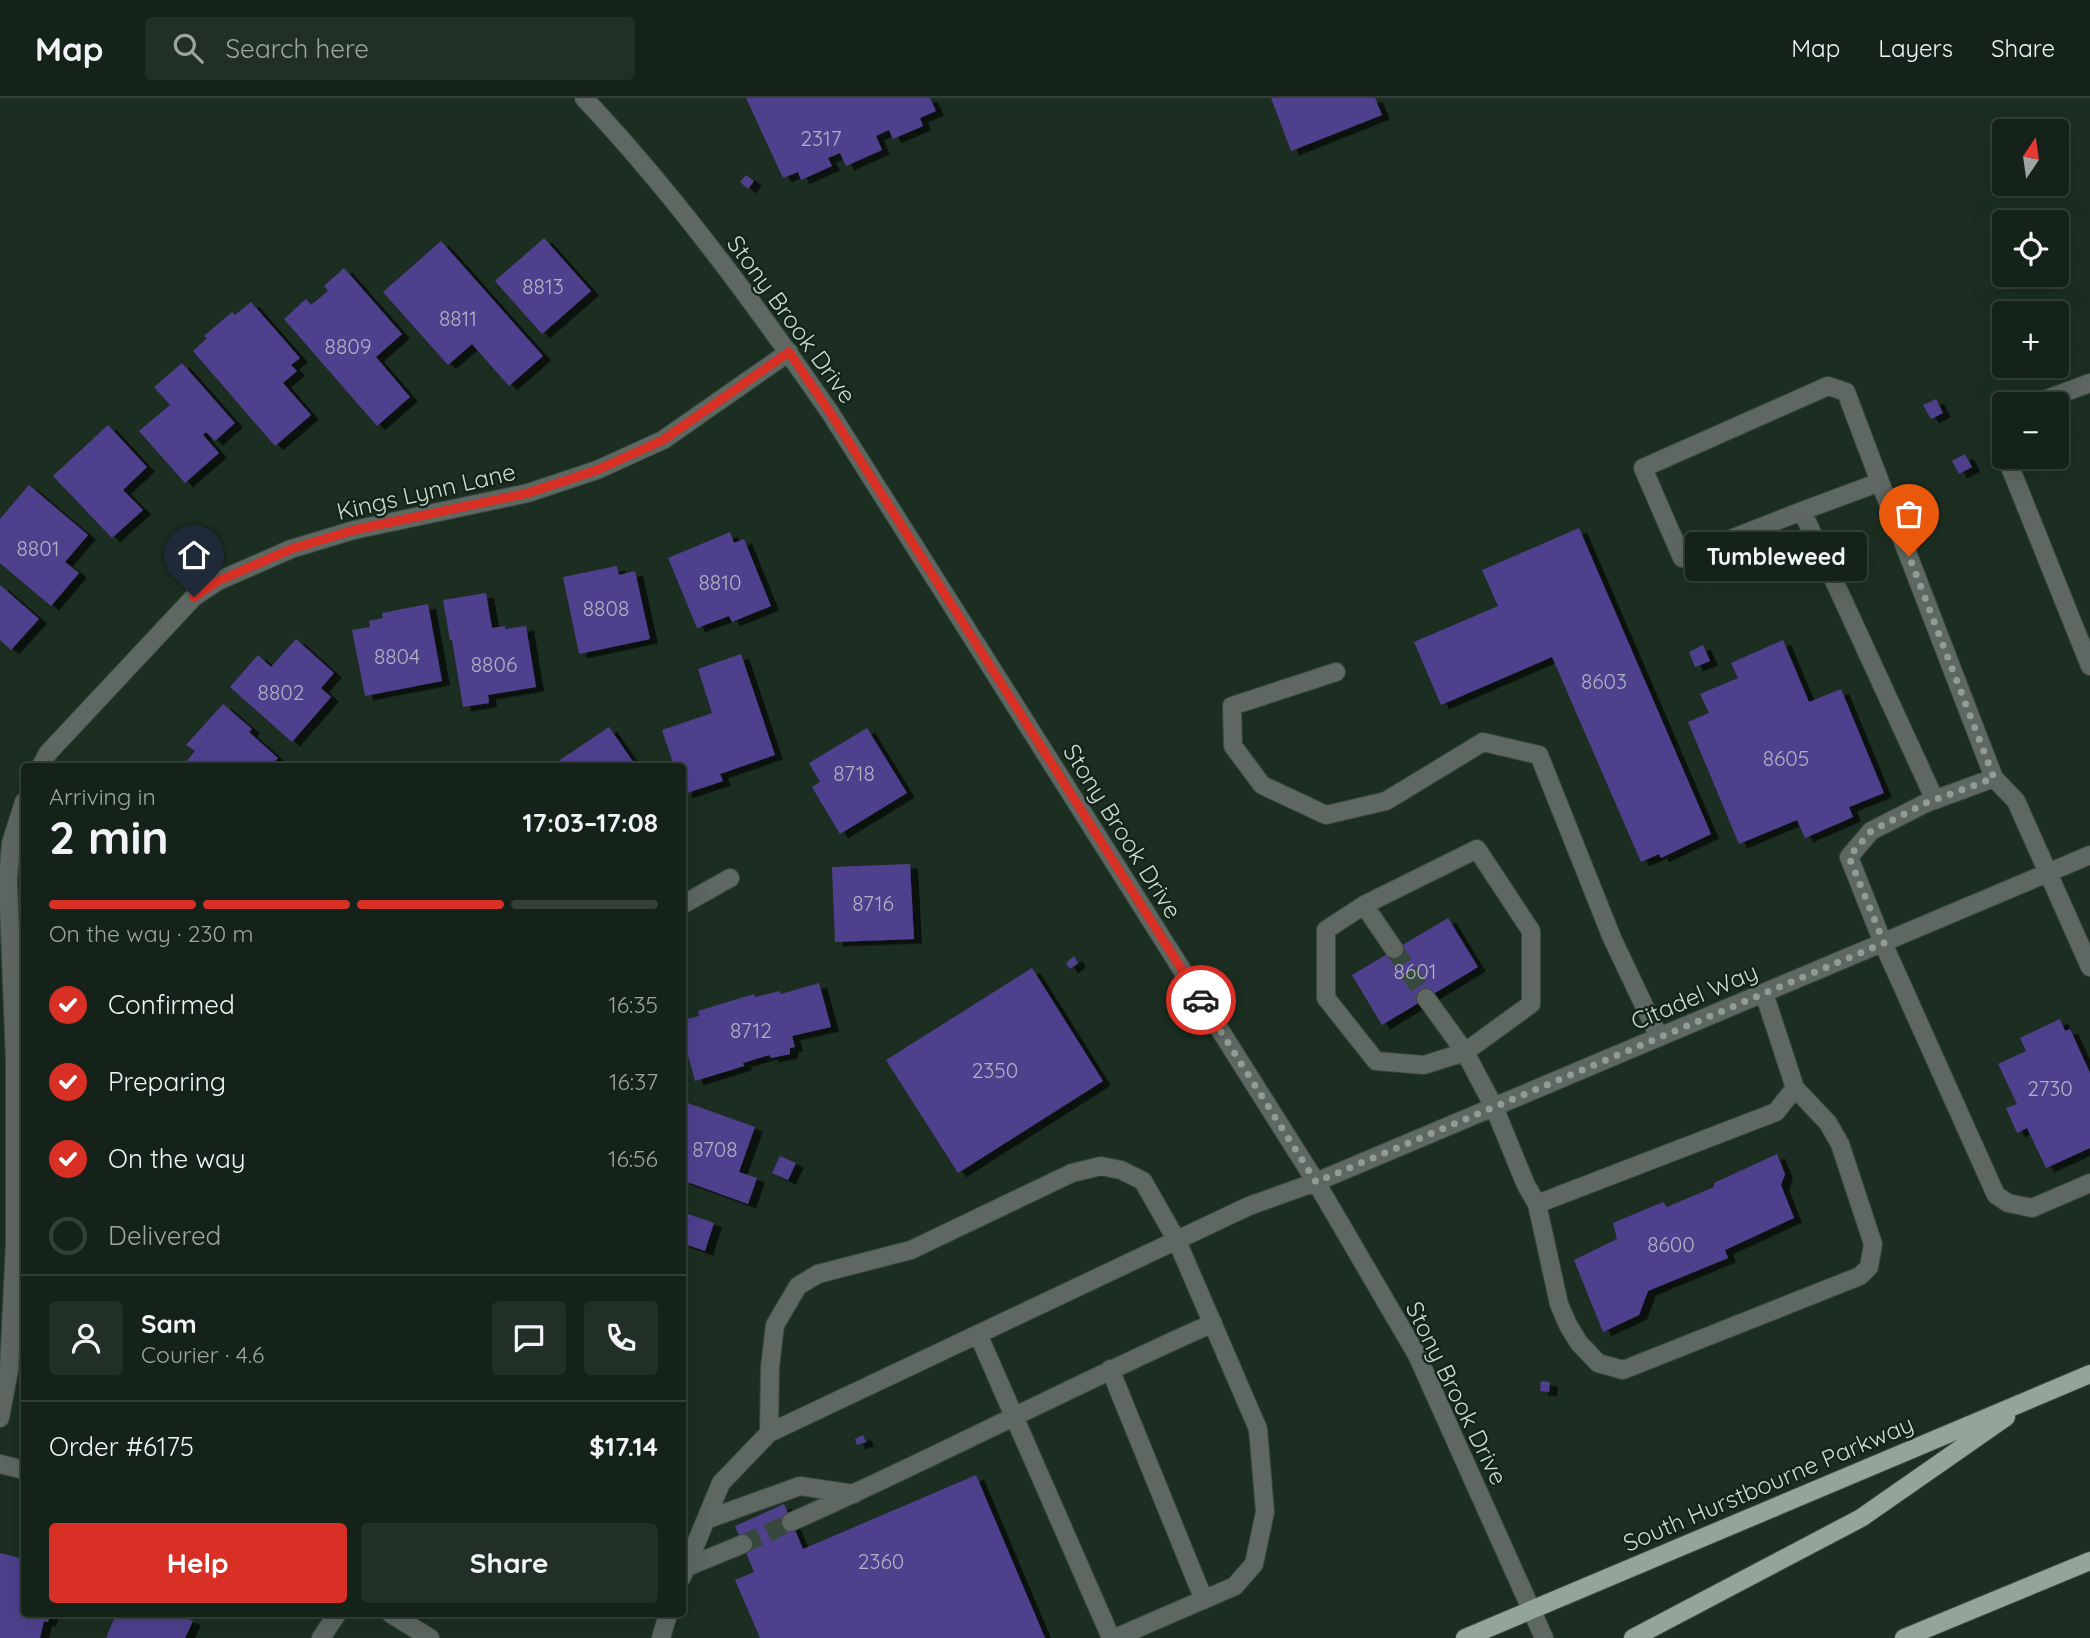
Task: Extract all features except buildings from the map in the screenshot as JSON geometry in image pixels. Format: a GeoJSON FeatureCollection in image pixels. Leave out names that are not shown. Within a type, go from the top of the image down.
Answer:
{"type":"FeatureCollection","features":[{"type":"Feature","properties":{"kind":"main road","name":"South Hurstbourne Parkway"},"geometry":{"type":"LineString","coordinates":[[1465,1638],[2090,1374]]}},
{"type":"Feature","properties":{"kind":"main road"},"geometry":{"type":"LineString","coordinates":[[1633,1638],[1861,1518],[2038,1396]]}},
{"type":"Feature","properties":{"kind":"main road"},"geometry":{"type":"LineString","coordinates":[[2061,1573],[2090,1556]]}},
{"type":"Feature","properties":{"kind":"main road"},"geometry":{"type":"LineString","coordinates":[[1904,1638],[2090,1561]]}},
{"type":"Feature","properties":{"kind":"street","name":"Stony Brook Drive"},"geometry":{"type":"LineString","coordinates":[[584,98],[624,140],[683,212],[789,352],[831,414],[1316,1182],[1417,1355],[1544,1638]]}},
{"type":"Feature","properties":{"kind":"street","name":"Kings Lynn Lane"},"geometry":{"type":"LineString","coordinates":[[43,763],[48,753],[194,597],[218,581],[291,549],[354,530],[528,493],[597,470],[663,440],[789,352]]}},
{"type":"Feature","properties":{"kind":"street"},"geometry":{"type":"LineString","coordinates":[[2066,392],[2090,383]]}},
{"type":"Feature","properties":{"kind":"street"},"geometry":{"type":"LineString","coordinates":[[1880,482],[1682,558],[1643,468],[1828,386],[1846,392],[1994,778],[2016,801],[2090,967]]}},
{"type":"Feature","properties":{"kind":"street"},"geometry":{"type":"LineString","coordinates":[[2011,469],[2090,666]]}},
{"type":"Feature","properties":{"kind":"street"},"geometry":{"type":"LineString","coordinates":[[1802,511],[1935,800]]}},
{"type":"Feature","properties":{"kind":"street"},"geometry":{"type":"LineString","coordinates":[[1336,672],[1232,706],[1233,746],[1262,785],[1326,814],[1386,801],[1483,742],[1539,754],[1612,938],[1659,1037]]}},
{"type":"Feature","properties":{"kind":"street"},"geometry":{"type":"LineString","coordinates":[[1994,778],[1935,800],[1871,831],[1849,857],[1884,943],[1996,1195],[2008,1203],[2032,1208],[2090,1183]]}},
{"type":"Feature","properties":{"kind":"street"},"geometry":{"type":"LineString","coordinates":[[0,1418],[9,1370],[15,1244],[15,1061],[8,880],[11,843],[21,811]]}},
{"type":"Feature","properties":{"kind":"street"},"geometry":{"type":"LineString","coordinates":[[1477,849],[1531,931],[1531,1004],[1465,1052],[1424,1065],[1376,1061],[1326,998],[1326,930],[1364,905],[1477,849]]}},
{"type":"Feature","properties":{"kind":"street","name":"Citadel Way"},"geometry":{"type":"LineString","coordinates":[[769,1433],[1249,1206],[1316,1182],[2090,855]]}},
{"type":"Feature","properties":{"kind":"street"},"geometry":{"type":"LineString","coordinates":[[686,903],[730,878]]}},
{"type":"Feature","properties":{"kind":"street"},"geometry":{"type":"LineString","coordinates":[[1364,905],[1394,949]]}},
{"type":"Feature","properties":{"kind":"street"},"geometry":{"type":"LineString","coordinates":[[1426,998],[1465,1052],[1494,1107],[1526,1185],[1537,1204],[1559,1304],[1568,1325],[1579,1343],[1598,1363],[1623,1370],[1860,1276],[1869,1267],[1873,1244],[1840,1144],[1828,1123],[1795,1088],[1765,993]]}},
{"type":"Feature","properties":{"kind":"street"},"geometry":{"type":"LineString","coordinates":[[1537,1204],[1776,1112],[1795,1088]]}},
{"type":"Feature","properties":{"kind":"street"},"geometry":{"type":"LineString","coordinates":[[686,1570],[721,1483],[769,1433],[770,1367],[775,1325],[798,1286],[818,1274],[911,1250],[1072,1173],[1101,1166],[1122,1170],[1143,1181],[1177,1241],[1258,1429],[1265,1512],[1254,1564],[1236,1586],[1113,1638],[978,1334]]}},
{"type":"Feature","properties":{"kind":"street"},"geometry":{"type":"LineString","coordinates":[[791,1522],[1110,1369],[1213,1323]]}},
{"type":"Feature","properties":{"kind":"street"},"geometry":{"type":"LineString","coordinates":[[1110,1369],[1203,1600]]}},
{"type":"Feature","properties":{"kind":"street"},"geometry":{"type":"LineString","coordinates":[[0,1464],[21,1469]]}},
{"type":"Feature","properties":{"kind":"street"},"geometry":{"type":"LineString","coordinates":[[708,1519],[800,1486],[854,1494]]}},
{"type":"Feature","properties":{"kind":"street"},"geometry":{"type":"LineString","coordinates":[[686,1572],[743,1544]]}},
{"type":"Feature","properties":{"kind":"street"},"geometry":{"type":"LineString","coordinates":[[321,1638],[335,1617]]}},
{"type":"Feature","properties":{"kind":"street"},"geometry":{"type":"LineString","coordinates":[[396,1617],[430,1638]]}},
{"type":"Feature","properties":{"kind":"street"},"geometry":{"type":"LineString","coordinates":[[661,1638],[667,1617]]}},
{"type":"Feature","properties":{"kind":"tunnel"},"geometry":{"type":"LineString","coordinates":[[1394,949],[1426,998]]}},
{"type":"Feature","properties":{"kind":"tunnel"},"geometry":{"type":"LineString","coordinates":[[743,1544],[791,1522]]}},
{"type":"Feature","properties":{"kind":"way so far"},"geometry":{"type":"LineString","coordinates":[[1201,1000],[1316,1182],[1884,943],[1849,857],[1871,831],[1926,803],[1994,778],[1909,556]]}},
{"type":"Feature","properties":{"kind":"place","name":"Tumbleweed"},"geometry":{"type":"Point","coordinates":[1909,556]}},
{"type":"Feature","properties":{"kind":"route"},"geometry":{"type":"LineString","coordinates":[[194,597],[218,581],[291,549],[354,530],[528,493],[597,470],[663,440],[789,352],[831,414],[1201,1000]]}}]}
